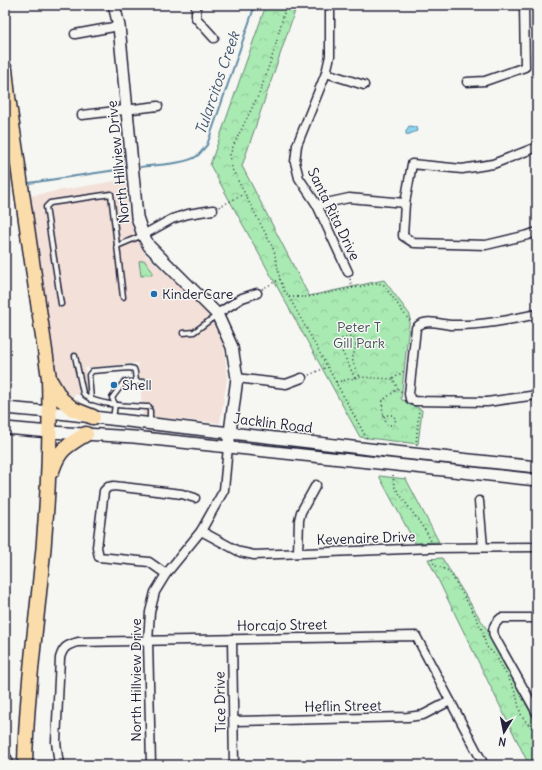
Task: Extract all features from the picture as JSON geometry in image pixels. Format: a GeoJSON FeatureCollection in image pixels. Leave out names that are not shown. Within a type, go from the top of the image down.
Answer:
{"type":"FeatureCollection","features":[{"type":"Feature","properties":{"kind":"highway"},"geometry":{"type":"LineString","coordinates":[[5,69],[49,378],[50,412],[49,483],[27,703],[25,765]]}},
{"type":"Feature","properties":{"kind":"highway"},"geometry":{"type":"LineString","coordinates":[[49,378],[61,399],[73,409],[93,417]]}},
{"type":"Feature","properties":{"kind":"highway"},"geometry":{"type":"LineString","coordinates":[[49,483],[56,459],[65,447],[86,434]]}},
{"type":"Feature","properties":{"kind":"highway"},"geometry":{"type":"LineString","coordinates":[[5,760],[6,765]]}},
{"type":"Feature","properties":{"kind":"main road","name":"North Hillview Drive"},"geometry":{"type":"LineString","coordinates":[[114,5],[119,26],[137,217],[143,235],[149,246],[218,314],[232,347],[237,378],[228,447]]}},
{"type":"Feature","properties":{"kind":"main road","name":"Jacklin Road"},"geometry":{"type":"LineString","coordinates":[[5,408],[537,467]]}},
{"type":"Feature","properties":{"kind":"main road","name":"Jacklin Road"},"geometry":{"type":"LineString","coordinates":[[5,428],[134,437],[537,480]]}},
{"type":"Feature","properties":{"kind":"street"},"geometry":{"type":"LineString","coordinates":[[196,5],[196,18],[214,38]]}},
{"type":"Feature","properties":{"kind":"street","name":"Santa Rita Drive"},"geometry":{"type":"LineString","coordinates":[[330,5],[330,56],[326,73],[297,145],[296,162],[299,178],[317,205],[348,272]]}},
{"type":"Feature","properties":{"kind":"street"},"geometry":{"type":"LineString","coordinates":[[467,82],[485,82],[525,67],[524,5]]}},
{"type":"Feature","properties":{"kind":"street"},"geometry":{"type":"LineString","coordinates":[[74,34],[119,26]]}},
{"type":"Feature","properties":{"kind":"street"},"geometry":{"type":"LineString","coordinates":[[326,73],[364,85]]}},
{"type":"Feature","properties":{"kind":"street"},"geometry":{"type":"LineString","coordinates":[[82,115],[158,106]]}},
{"type":"Feature","properties":{"kind":"street"},"geometry":{"type":"LineString","coordinates":[[537,147],[493,164],[462,169],[412,164],[405,203],[404,236],[414,243],[486,245],[537,232]]}},
{"type":"Feature","properties":{"kind":"street"},"geometry":{"type":"LineString","coordinates":[[317,205],[349,198],[405,203]]}},
{"type":"Feature","properties":{"kind":"street"},"geometry":{"type":"LineString","coordinates":[[143,235],[172,219],[188,214],[213,210]]}},
{"type":"Feature","properties":{"kind":"street"},"geometry":{"type":"LineString","coordinates":[[218,314],[242,298],[257,293]]}},
{"type":"Feature","properties":{"kind":"street"},"geometry":{"type":"LineString","coordinates":[[537,314],[494,323],[452,325],[424,322],[419,324],[416,328],[409,394],[410,399],[414,402],[487,402],[537,395]]}},
{"type":"Feature","properties":{"kind":"street"},"geometry":{"type":"LineString","coordinates":[[237,378],[286,384],[302,378]]}},
{"type":"Feature","properties":{"kind":"street","name":"North Hillview Drive"},"geometry":{"type":"LineString","coordinates":[[152,765],[148,641],[150,612],[155,592],[166,574],[201,531],[224,490],[228,447]]}},
{"type":"Feature","properties":{"kind":"street"},"geometry":{"type":"LineString","coordinates":[[298,553],[299,520],[301,512],[316,485]]}},
{"type":"Feature","properties":{"kind":"street"},"geometry":{"type":"LineString","coordinates":[[166,574],[149,562],[99,557],[97,547],[104,491],[108,487],[114,486],[182,494],[195,498]]}},
{"type":"Feature","properties":{"kind":"street"},"geometry":{"type":"LineString","coordinates":[[479,501],[483,547]]}},
{"type":"Feature","properties":{"kind":"street","name":"Kevenaire Drive"},"geometry":{"type":"LineString","coordinates":[[201,531],[240,552],[254,555],[483,547],[537,547]]}},
{"type":"Feature","properties":{"kind":"street"},"geometry":{"type":"LineString","coordinates":[[537,618],[501,618],[494,627],[493,631],[494,636],[537,712]]}},
{"type":"Feature","properties":{"kind":"street","name":"Horcajo Street"},"geometry":{"type":"LineString","coordinates":[[59,765],[56,742],[60,658],[62,650],[68,645],[78,642],[416,636],[450,701]]}},
{"type":"Feature","properties":{"kind":"street","name":"Tice Drive"},"geometry":{"type":"LineString","coordinates":[[232,639],[234,765]]}},
{"type":"Feature","properties":{"kind":"street"},"geometry":{"type":"LineString","coordinates":[[450,701],[484,765]]}},
{"type":"Feature","properties":{"kind":"street","name":"Heflin Street"},"geometry":{"type":"LineString","coordinates":[[234,720],[408,717],[424,715],[450,701]]}},
{"type":"Feature","properties":{"kind":"lane"},"geometry":{"type":"LineString","coordinates":[[61,304],[46,207],[50,203],[111,194],[123,297]]}},
{"type":"Feature","properties":{"kind":"lane"},"geometry":{"type":"LineString","coordinates":[[117,246],[143,235]]}},
{"type":"Feature","properties":{"kind":"lane"},"geometry":{"type":"LineString","coordinates":[[183,333],[194,332],[218,314]]}},
{"type":"Feature","properties":{"kind":"lane"},"geometry":{"type":"LineString","coordinates":[[75,356],[83,393],[86,397],[91,400],[149,409],[150,423]]}},
{"type":"Feature","properties":{"kind":"lane"},"geometry":{"type":"LineString","coordinates":[[91,400],[89,375],[92,371],[130,368],[134,369],[136,382]]}},
{"type":"Feature","properties":{"kind":"lane"},"geometry":{"type":"LineString","coordinates":[[113,419],[115,404],[112,398],[124,382],[146,382]]}},
{"type":"Feature","properties":{"kind":"path"},"geometry":{"type":"LineString","coordinates":[[286,5],[274,51],[260,92],[230,155],[232,169],[274,250],[280,279],[286,294],[367,440]]}},
{"type":"Feature","properties":{"kind":"path"},"geometry":{"type":"LineString","coordinates":[[213,210],[244,194]]}},
{"type":"Feature","properties":{"kind":"path"},"geometry":{"type":"LineString","coordinates":[[348,272],[353,289]]}},
{"type":"Feature","properties":{"kind":"path"},"geometry":{"type":"LineString","coordinates":[[257,293],[280,279]]}},
{"type":"Feature","properties":{"kind":"path"},"geometry":{"type":"LineString","coordinates":[[289,297],[308,297],[378,284],[384,285],[408,319],[419,324]]}},
{"type":"Feature","properties":{"kind":"path"},"geometry":{"type":"LineString","coordinates":[[355,378],[338,342],[349,336],[356,340],[357,343],[353,359],[360,377]]}},
{"type":"Feature","properties":{"kind":"path"},"geometry":{"type":"LineString","coordinates":[[302,378],[327,367]]}},
{"type":"Feature","properties":{"kind":"path"},"geometry":{"type":"LineString","coordinates":[[336,382],[360,377],[392,379],[412,367]]}},
{"type":"Feature","properties":{"kind":"path"},"geometry":{"type":"LineString","coordinates":[[392,379],[398,390],[410,399]]}},
{"type":"Feature","properties":{"kind":"path"},"geometry":{"type":"LineString","coordinates":[[383,415],[392,415],[396,419],[394,425],[387,424],[383,415],[382,408],[383,400],[398,390]]}},
{"type":"Feature","properties":{"kind":"path"},"geometry":{"type":"LineString","coordinates":[[416,445],[420,402]]}},
{"type":"Feature","properties":{"kind":"path"},"geometry":{"type":"LineString","coordinates":[[393,475],[394,486],[427,533],[431,545]]}},
{"type":"Feature","properties":{"kind":"path"},"geometry":{"type":"LineString","coordinates":[[432,559],[436,566],[450,571],[482,630],[486,646],[496,657],[512,684],[516,694],[520,714],[536,731],[537,736]]}},
{"type":"Feature","properties":{"kind":"shaded area"},"geometry":{"type":"Polygon","coordinates":[[[126,179],[128,217],[147,256],[205,309],[221,334],[225,354],[227,379],[220,423],[143,416],[138,363],[85,368],[88,394],[74,395],[74,399],[99,411],[74,405],[61,393],[51,351],[29,196],[126,179]]]}},
{"type":"Feature","properties":{"kind":"green space","name":"Peter T Gill Park"},"geometry":{"type":"Polygon","coordinates":[[[266,5],[297,5],[242,166],[309,296],[384,280],[410,315],[401,399],[422,410],[418,444],[360,437],[210,165],[266,5]]]}},
{"type":"Feature","properties":{"kind":"green space"},"geometry":{"type":"Polygon","coordinates":[[[144,260],[152,271],[152,275],[141,276],[139,261],[144,260]]]}},
{"type":"Feature","properties":{"kind":"green space"},"geometry":{"type":"Polygon","coordinates":[[[242,443],[298,449],[312,448],[537,470],[537,476],[242,443]]]}},
{"type":"Feature","properties":{"kind":"green space"},"geometry":{"type":"Polygon","coordinates":[[[379,476],[406,479],[439,542],[415,543],[379,476]]]}},
{"type":"Feature","properties":{"kind":"green space"},"geometry":{"type":"Polygon","coordinates":[[[442,558],[489,633],[537,725],[537,765],[529,765],[428,559],[442,558]]]}},
{"type":"Feature","properties":{"kind":"water"},"geometry":{"type":"Polygon","coordinates":[[[409,126],[416,127],[417,131],[407,135],[406,131],[409,126]]]}},
{"type":"Feature","properties":{"kind":"waterway","name":"Tularcitos Creek"},"geometry":{"type":"LineString","coordinates":[[141,167],[186,161],[198,155],[207,145],[255,5]]}},
{"type":"Feature","properties":{"kind":"waterway","name":"Tularcitos Creek"},"geometry":{"type":"LineString","coordinates":[[29,183],[123,169]]}},
{"type":"Feature","properties":{"kind":"place","name":"KinderCare"},"geometry":{"type":"Point","coordinates":[154,294]}},
{"type":"Feature","properties":{"kind":"place","name":"Shell"},"geometry":{"type":"Point","coordinates":[114,385]}}]}
